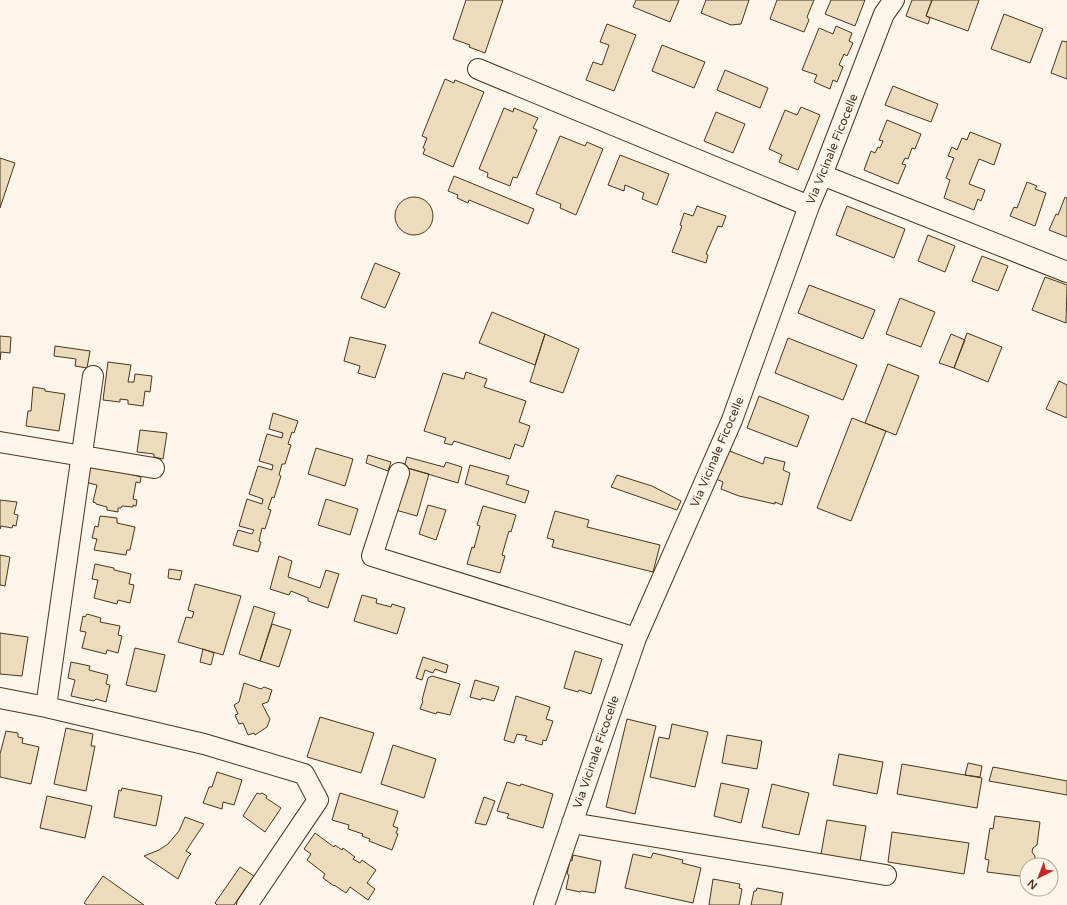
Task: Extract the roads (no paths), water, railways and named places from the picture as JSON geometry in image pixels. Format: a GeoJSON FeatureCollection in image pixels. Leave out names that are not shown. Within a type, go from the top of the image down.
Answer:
{"type":"FeatureCollection","features":[{"type":"Feature","properties":{"kind":"street","name":"Via Vicinale Ficocelle"},"geometry":{"type":"LineString","coordinates":[[544,905],[636,638],[732,420],[809,206],[884,14],[894,0]]}},
{"type":"Feature","properties":{"kind":"street"},"geometry":{"type":"LineString","coordinates":[[478,69],[809,206]]}},
{"type":"Feature","properties":{"kind":"street"},"geometry":{"type":"LineString","coordinates":[[822,175],[1067,272]]}},
{"type":"Feature","properties":{"kind":"street"},"geometry":{"type":"LineString","coordinates":[[46,707],[94,376]]}},
{"type":"Feature","properties":{"kind":"street"},"geometry":{"type":"LineString","coordinates":[[0,442],[154,468]]}},
{"type":"Feature","properties":{"kind":"street"},"geometry":{"type":"LineString","coordinates":[[399,473],[372,556],[636,638]]}},
{"type":"Feature","properties":{"kind":"street"},"geometry":{"type":"LineString","coordinates":[[0,698],[46,707],[204,744],[304,774],[318,800],[247,905]]}},
{"type":"Feature","properties":{"kind":"street"},"geometry":{"type":"LineString","coordinates":[[572,823],[886,875]]}}]}
